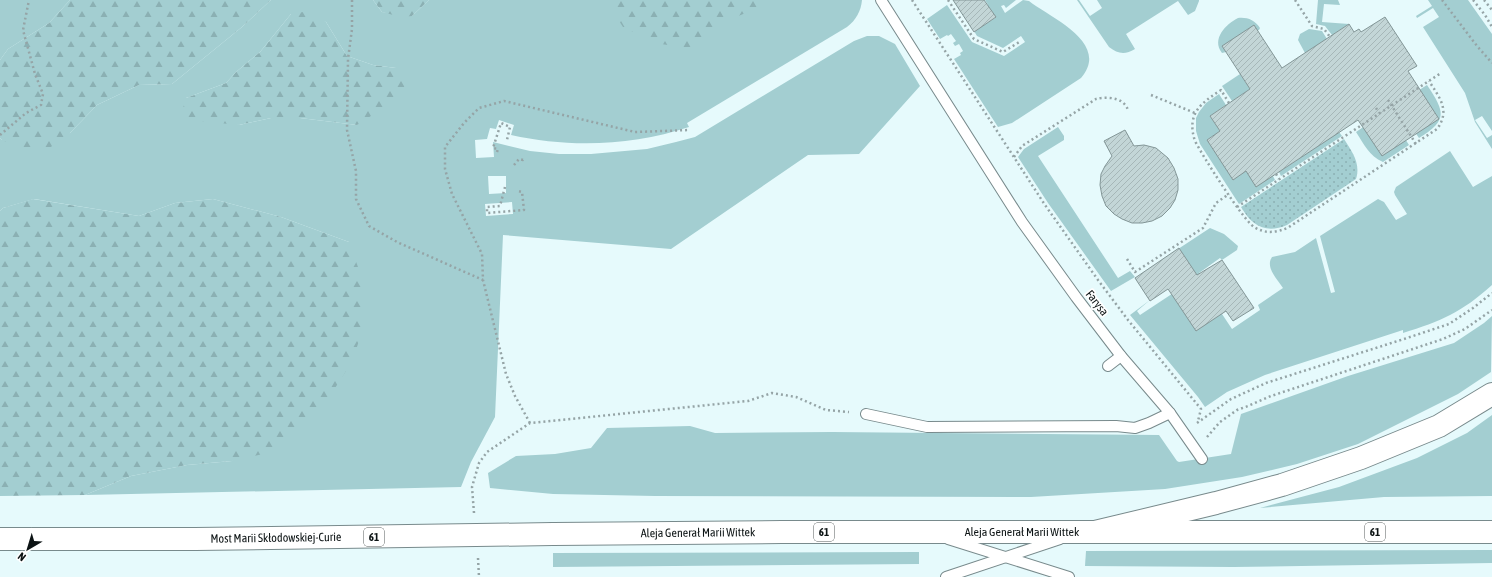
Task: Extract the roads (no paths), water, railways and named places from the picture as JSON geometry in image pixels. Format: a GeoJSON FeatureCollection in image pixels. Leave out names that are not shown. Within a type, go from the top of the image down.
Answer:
{"type":"FeatureCollection","features":[{"type":"Feature","properties":{"kind":"main road"},"geometry":{"type":"LineString","coordinates":[[1089,532],[1216,503],[1282,485],[1361,458],[1439,426],[1492,394]]}},
{"type":"Feature","properties":{"kind":"main road","name":"Aleja Generał Marii Wittek"},"geometry":{"type":"LineString","coordinates":[[553,534],[782,532],[1492,532]]}},
{"type":"Feature","properties":{"kind":"main road","name":"Most Marii Skłodowskiej-Curie"},"geometry":{"type":"LineString","coordinates":[[0,539],[195,539],[553,534]]}},
{"type":"Feature","properties":{"kind":"lane","name":"Farysa"},"geometry":{"type":"LineString","coordinates":[[881,0],[1026,228],[1121,356],[1170,413],[1202,459]]}},
{"type":"Feature","properties":{"kind":"lane"},"geometry":{"type":"LineString","coordinates":[[1108,366],[1121,356]]}},
{"type":"Feature","properties":{"kind":"lane"},"geometry":{"type":"LineString","coordinates":[[866,414],[927,427],[1116,426],[1135,428],[1149,424],[1170,413]]}},
{"type":"Feature","properties":{"kind":"lane"},"geometry":{"type":"LineString","coordinates":[[946,577],[1089,532]]}},
{"type":"Feature","properties":{"kind":"lane"},"geometry":{"type":"LineString","coordinates":[[925,533],[1069,577]]}}]}
